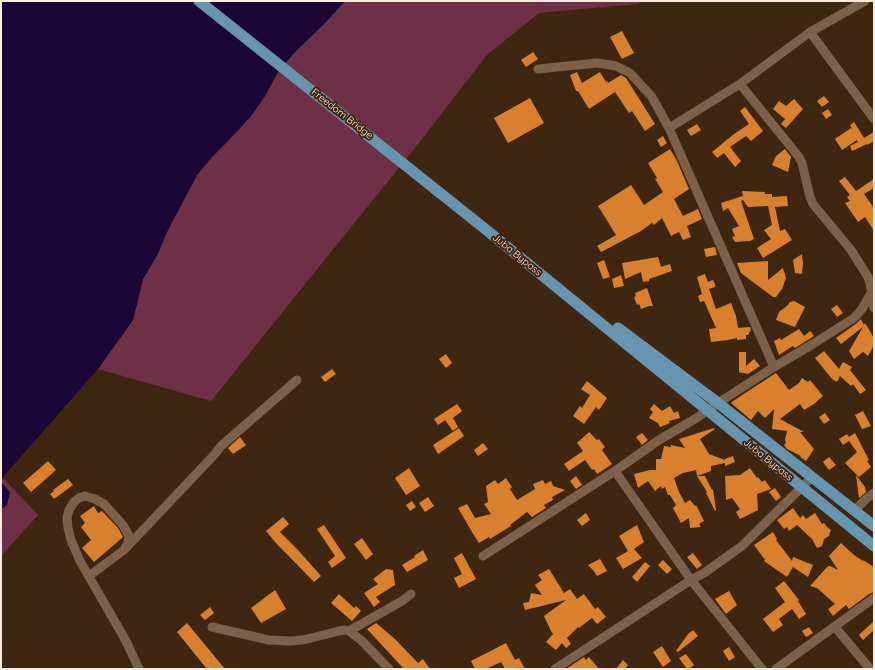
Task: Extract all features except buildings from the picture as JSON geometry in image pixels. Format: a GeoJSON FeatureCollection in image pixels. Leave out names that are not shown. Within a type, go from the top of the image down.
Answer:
{"type":"FeatureCollection","features":[{"type":"Feature","properties":{"kind":"main road","name":"Freedom Bridge"},"geometry":{"type":"LineString","coordinates":[[199,1],[484,228]]}},
{"type":"Feature","properties":{"kind":"main road","name":"Juba Bypass"},"geometry":{"type":"LineString","coordinates":[[484,228],[718,403],[874,526]]}},
{"type":"Feature","properties":{"kind":"main road","name":"Juba Bypass"},"geometry":{"type":"LineString","coordinates":[[484,228],[874,546]]}},
{"type":"Feature","properties":{"kind":"street"},"geometry":{"type":"LineString","coordinates":[[669,128],[740,84],[810,32],[865,1]]}},
{"type":"Feature","properties":{"kind":"street"},"geometry":{"type":"LineString","coordinates":[[810,32],[874,119]]}},
{"type":"Feature","properties":{"kind":"street"},"geometry":{"type":"LineString","coordinates":[[538,69],[597,63],[616,66],[630,73],[652,97],[669,128],[774,367]]}},
{"type":"Feature","properties":{"kind":"street"},"geometry":{"type":"LineString","coordinates":[[740,84],[799,157],[813,204],[852,250],[868,277],[874,308]]}},
{"type":"Feature","properties":{"kind":"street"},"geometry":{"type":"LineString","coordinates":[[483,556],[615,471],[659,440],[854,318],[862,309],[871,293]]}},
{"type":"Feature","properties":{"kind":"street"},"geometry":{"type":"LineString","coordinates":[[89,576],[124,550],[221,446],[297,380]]}},
{"type":"Feature","properties":{"kind":"street"},"geometry":{"type":"LineString","coordinates":[[615,471],[691,580],[762,669]]}},
{"type":"Feature","properties":{"kind":"street"},"geometry":{"type":"LineString","coordinates":[[555,669],[704,573],[742,546],[812,477]]}},
{"type":"Feature","properties":{"kind":"street"},"geometry":{"type":"LineString","coordinates":[[855,510],[874,493]]}},
{"type":"Feature","properties":{"kind":"street"},"geometry":{"type":"LineString","coordinates":[[124,550],[128,543],[129,536],[123,525],[104,504],[85,496],[74,502],[69,510],[67,518],[71,540],[80,560],[126,641],[140,669]]}},
{"type":"Feature","properties":{"kind":"street"},"geometry":{"type":"LineString","coordinates":[[349,631],[402,601],[411,594]]}},
{"type":"Feature","properties":{"kind":"street"},"geometry":{"type":"LineString","coordinates":[[776,669],[874,598]]}},
{"type":"Feature","properties":{"kind":"street"},"geometry":{"type":"LineString","coordinates":[[212,627],[269,640],[289,641],[303,640],[345,630],[349,631],[361,640],[389,669]]}},
{"type":"Feature","properties":{"kind":"street"},"geometry":{"type":"LineString","coordinates":[[835,627],[870,669]]}},
{"type":"Feature","properties":{"kind":"shaded area"},"geometry":{"type":"Polygon","coordinates":[[[1,1],[345,1],[279,70],[265,96],[251,116],[197,175],[168,230],[157,255],[143,279],[133,320],[98,369],[3,477],[1,482],[1,1]]]}},
{"type":"Feature","properties":{"kind":"shaded area"},"geometry":{"type":"Polygon","coordinates":[[[345,1],[642,1],[637,4],[539,13],[487,55],[418,144],[211,401],[98,369],[133,320],[143,279],[157,256],[168,230],[197,175],[251,116],[265,96],[279,71],[295,52],[345,1]]]}},
{"type":"Feature","properties":{"kind":"shaded area"},"geometry":{"type":"Polygon","coordinates":[[[3,478],[38,515],[1,556],[1,509],[7,505],[1,482],[3,478]]]}},
{"type":"Feature","properties":{"kind":"shaded area"},"geometry":{"type":"Polygon","coordinates":[[[1,482],[10,492],[7,505],[1,509],[1,482]]]}}]}
